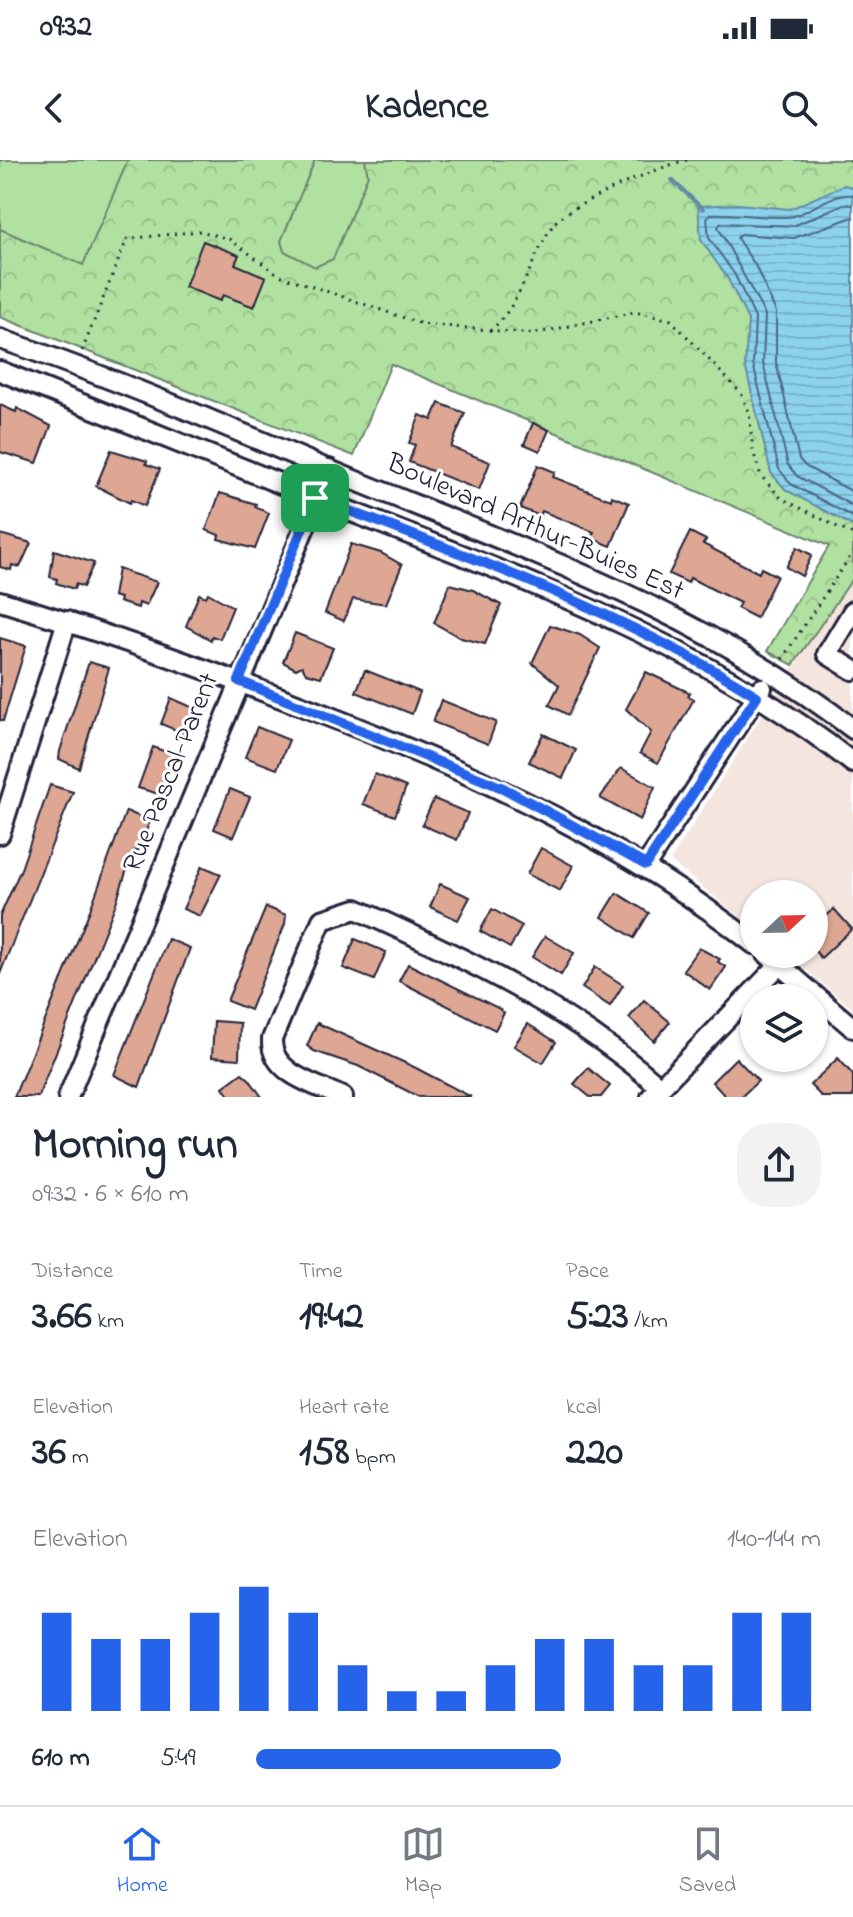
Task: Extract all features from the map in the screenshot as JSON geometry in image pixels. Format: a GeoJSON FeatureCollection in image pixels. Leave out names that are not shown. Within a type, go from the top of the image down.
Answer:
{"type":"FeatureCollection","features":[{"type":"Feature","properties":{"kind":"street","name":"Boulevard Arthur-Buies Est"},"geometry":{"type":"LineString","coordinates":[[0,339],[239,429],[580,573],[666,613],[773,673],[853,729]]}},
{"type":"Feature","properties":{"kind":"street","name":"Boulevard Arthur-Buies Est"},"geometry":{"type":"LineString","coordinates":[[0,371],[315,498],[462,553],[654,640],[757,696],[853,763]]}},
{"type":"Feature","properties":{"kind":"street","name":"Rue Pascal-Parent"},"geometry":{"type":"LineString","coordinates":[[68,1097],[329,469]]}},
{"type":"Feature","properties":{"kind":"street"},"geometry":{"type":"LineString","coordinates":[[0,601],[239,681],[503,788],[646,865],[740,934]]}},
{"type":"Feature","properties":{"kind":"street"},"geometry":{"type":"LineString","coordinates":[[853,611],[827,654],[853,670]]}},
{"type":"Feature","properties":{"kind":"street"},"geometry":{"type":"LineString","coordinates":[[0,834],[67,621]]}},
{"type":"Feature","properties":{"kind":"street"},"geometry":{"type":"LineString","coordinates":[[646,865],[773,673]]}},
{"type":"Feature","properties":{"kind":"street"},"geometry":{"type":"LineString","coordinates":[[343,1097],[289,1073],[272,1049],[272,1039],[322,920],[356,909],[476,964],[599,1035],[656,1092],[766,968]]}},
{"type":"Feature","properties":{"kind":"street"},"geometry":{"type":"LineString","coordinates":[[784,968],[853,1028]]}},
{"type":"Feature","properties":{"kind":"path"},"geometry":{"type":"LineString","coordinates":[[490,331],[509,314],[556,221],[605,192],[687,160]]}},
{"type":"Feature","properties":{"kind":"path"},"geometry":{"type":"LineString","coordinates":[[80,355],[127,239],[172,232],[200,231],[229,239],[279,275],[422,324],[533,334],[635,312],[671,320],[741,393],[749,412],[753,451],[761,476],[781,498],[853,535]]}},
{"type":"Feature","properties":{"kind":"path"},"geometry":{"type":"LineString","coordinates":[[773,673],[853,552]]}},
{"type":"Feature","properties":{"kind":"shaded area"},"geometry":{"type":"Polygon","coordinates":[[[853,578],[853,1009],[828,988],[828,984],[823,984],[804,968],[828,968],[828,880],[740,880],[740,917],[670,861],[784,680],[853,578]]]}},
{"type":"Feature","properties":{"kind":"green space"},"geometry":{"type":"Polygon","coordinates":[[[0,160],[853,160],[853,578],[793,665],[767,651],[829,546],[391,364],[354,456],[0,317],[0,160]]]}},
{"type":"Feature","properties":{"kind":"green space"},"geometry":{"type":"Polygon","coordinates":[[[0,160],[128,160],[83,265],[0,229],[0,160]]]}},
{"type":"Feature","properties":{"kind":"green space"},"geometry":{"type":"Polygon","coordinates":[[[315,160],[365,160],[368,175],[333,259],[315,267],[284,251],[281,241],[315,160]]]}},
{"type":"Feature","properties":{"kind":"water"},"geometry":{"type":"Polygon","coordinates":[[[844,185],[853,187],[853,526],[786,490],[771,473],[745,365],[748,320],[728,279],[701,240],[698,206],[738,204],[790,209],[844,185]]]}},
{"type":"Feature","properties":{"kind":"building"},"geometry":{"type":"Polygon","coordinates":[[[203,241],[239,255],[235,264],[266,277],[254,307],[223,295],[220,301],[185,287],[203,241]]]}},
{"type":"Feature","properties":{"kind":"building"},"geometry":{"type":"Polygon","coordinates":[[[439,403],[465,413],[451,447],[490,462],[479,490],[409,462],[415,445],[409,443],[420,415],[432,420],[439,403]]]}},
{"type":"Feature","properties":{"kind":"building"},"geometry":{"type":"Polygon","coordinates":[[[0,405],[16,412],[17,408],[51,426],[37,463],[0,452],[0,405]]]}},
{"type":"Feature","properties":{"kind":"building"},"geometry":{"type":"Polygon","coordinates":[[[533,423],[549,430],[540,451],[524,444],[533,423]]]}},
{"type":"Feature","properties":{"kind":"building"},"geometry":{"type":"Polygon","coordinates":[[[111,450],[147,461],[146,464],[160,469],[145,506],[131,500],[130,503],[96,486],[111,450]]]}},
{"type":"Feature","properties":{"kind":"building"},"geometry":{"type":"Polygon","coordinates":[[[538,465],[555,472],[553,477],[611,500],[612,496],[629,503],[611,546],[591,538],[594,532],[542,511],[540,516],[520,508],[538,465]]]}},
{"type":"Feature","properties":{"kind":"building"},"geometry":{"type":"Polygon","coordinates":[[[220,493],[256,504],[255,507],[269,513],[255,549],[218,539],[219,535],[206,530],[220,493]]]}},
{"type":"Feature","properties":{"kind":"building"},"geometry":{"type":"Polygon","coordinates":[[[690,532],[706,540],[703,544],[759,573],[761,568],[777,576],[756,618],[737,608],[740,603],[690,578],[688,583],[669,574],[690,532]]]}},
{"type":"Feature","properties":{"kind":"building"},"geometry":{"type":"Polygon","coordinates":[[[0,534],[31,543],[20,567],[12,565],[11,570],[0,567],[0,534]]]}},
{"type":"Feature","properties":{"kind":"building"},"geometry":{"type":"Polygon","coordinates":[[[351,544],[381,553],[402,565],[386,604],[353,599],[344,621],[325,613],[351,544]]]}},
{"type":"Feature","properties":{"kind":"building"},"geometry":{"type":"Polygon","coordinates":[[[797,547],[812,555],[802,576],[786,567],[797,547]]]}},
{"type":"Feature","properties":{"kind":"building"},"geometry":{"type":"Polygon","coordinates":[[[54,550],[94,563],[83,587],[76,584],[74,589],[56,583],[57,579],[50,577],[54,550]]]}},
{"type":"Feature","properties":{"kind":"building"},"geometry":{"type":"Polygon","coordinates":[[[118,569],[157,582],[146,606],[139,603],[138,608],[119,602],[120,598],[113,596],[118,569]]]}},
{"type":"Feature","properties":{"kind":"building"},"geometry":{"type":"Polygon","coordinates":[[[450,584],[473,590],[501,605],[485,644],[461,638],[434,623],[450,584]]]}},
{"type":"Feature","properties":{"kind":"building"},"geometry":{"type":"Polygon","coordinates":[[[208,593],[233,607],[220,639],[212,636],[211,640],[186,626],[199,594],[206,597],[208,593]]]}},
{"type":"Feature","properties":{"kind":"building"},"geometry":{"type":"Polygon","coordinates":[[[550,625],[580,635],[600,648],[568,715],[549,705],[559,685],[532,663],[550,625]]]}},
{"type":"Feature","properties":{"kind":"building"},"geometry":{"type":"Polygon","coordinates":[[[295,633],[333,648],[321,677],[306,673],[302,666],[296,669],[283,662],[295,633]]]}},
{"type":"Feature","properties":{"kind":"building"},"geometry":{"type":"Polygon","coordinates":[[[0,638],[26,646],[3,721],[0,720],[0,638]]]}},
{"type":"Feature","properties":{"kind":"building"},"geometry":{"type":"Polygon","coordinates":[[[89,662],[109,668],[79,768],[59,759],[89,662]]]}},
{"type":"Feature","properties":{"kind":"building"},"geometry":{"type":"Polygon","coordinates":[[[365,670],[420,692],[412,714],[356,692],[365,670]]]}},
{"type":"Feature","properties":{"kind":"building"},"geometry":{"type":"Polygon","coordinates":[[[646,672],[690,693],[688,696],[694,699],[658,763],[640,753],[651,732],[626,709],[646,672]]]}},
{"type":"Feature","properties":{"kind":"building"},"geometry":{"type":"Polygon","coordinates":[[[171,698],[194,708],[183,733],[161,724],[171,698]]]}},
{"type":"Feature","properties":{"kind":"building"},"geometry":{"type":"Polygon","coordinates":[[[441,700],[496,722],[488,744],[433,722],[441,700]]]}},
{"type":"Feature","properties":{"kind":"building"},"geometry":{"type":"Polygon","coordinates":[[[257,727],[289,740],[277,769],[245,757],[257,727]]]}},
{"type":"Feature","properties":{"kind":"building"},"geometry":{"type":"Polygon","coordinates":[[[543,734],[576,750],[563,778],[529,762],[543,734]]]}},
{"type":"Feature","properties":{"kind":"building"},"geometry":{"type":"Polygon","coordinates":[[[153,747],[174,755],[159,794],[138,788],[153,747]]]}},
{"type":"Feature","properties":{"kind":"building"},"geometry":{"type":"Polygon","coordinates":[[[621,768],[655,787],[640,820],[600,798],[621,768]]]}},
{"type":"Feature","properties":{"kind":"building"},"geometry":{"type":"Polygon","coordinates":[[[375,774],[406,787],[395,816],[363,804],[375,774]]]}},
{"type":"Feature","properties":{"kind":"building"},"geometry":{"type":"Polygon","coordinates":[[[50,785],[73,792],[0,974],[0,916],[21,869],[50,785]]]}},
{"type":"Feature","properties":{"kind":"building"},"geometry":{"type":"Polygon","coordinates":[[[230,789],[250,797],[233,837],[214,829],[230,789]]]}},
{"type":"Feature","properties":{"kind":"building"},"geometry":{"type":"Polygon","coordinates":[[[434,799],[468,813],[457,840],[422,825],[434,799]]]}},
{"type":"Feature","properties":{"kind":"building"},"geometry":{"type":"Polygon","coordinates":[[[126,811],[150,821],[138,851],[133,851],[116,903],[38,1097],[14,1097],[90,910],[126,811]]]}},
{"type":"Feature","properties":{"kind":"building"},"geometry":{"type":"Polygon","coordinates":[[[541,848],[573,866],[560,891],[527,874],[541,848]]]}},
{"type":"Feature","properties":{"kind":"building"},"geometry":{"type":"Polygon","coordinates":[[[202,866],[221,874],[200,916],[183,909],[202,866]]]}},
{"type":"Feature","properties":{"kind":"building"},"geometry":{"type":"Polygon","coordinates":[[[440,884],[470,897],[458,920],[430,907],[440,884]]]}},
{"type":"Feature","properties":{"kind":"building"},"geometry":{"type":"Polygon","coordinates":[[[617,893],[649,913],[634,938],[602,917],[617,893]]]}},
{"type":"Feature","properties":{"kind":"building"},"geometry":{"type":"Polygon","coordinates":[[[266,907],[286,915],[285,924],[250,1010],[227,1001],[266,907]]]}},
{"type":"Feature","properties":{"kind":"building"},"geometry":{"type":"Polygon","coordinates":[[[492,909],[522,926],[510,948],[480,931],[492,909]]]}},
{"type":"Feature","properties":{"kind":"building"},"geometry":{"type":"Polygon","coordinates":[[[834,909],[852,929],[828,951],[828,915],[834,909]]]}},
{"type":"Feature","properties":{"kind":"building"},"geometry":{"type":"Polygon","coordinates":[[[545,936],[574,953],[561,975],[532,957],[545,936]]]}},
{"type":"Feature","properties":{"kind":"building"},"geometry":{"type":"Polygon","coordinates":[[[168,939],[190,948],[139,1087],[114,1075],[168,939]]]}},
{"type":"Feature","properties":{"kind":"building"},"geometry":{"type":"Polygon","coordinates":[[[355,939],[386,952],[374,980],[343,968],[355,939]]]}},
{"type":"Feature","properties":{"kind":"building"},"geometry":{"type":"Polygon","coordinates":[[[699,948],[720,959],[718,962],[726,967],[710,990],[683,970],[699,948]]]}},
{"type":"Feature","properties":{"kind":"building"},"geometry":{"type":"Polygon","coordinates":[[[408,964],[498,1008],[504,1013],[495,1030],[399,981],[408,964]]]}},
{"type":"Feature","properties":{"kind":"building"},"geometry":{"type":"Polygon","coordinates":[[[595,967],[623,985],[610,1006],[582,988],[595,967]]]}},
{"type":"Feature","properties":{"kind":"building"},"geometry":{"type":"Polygon","coordinates":[[[644,1000],[670,1022],[654,1041],[629,1018],[644,1000]]]}},
{"type":"Feature","properties":{"kind":"building"},"geometry":{"type":"Polygon","coordinates":[[[214,1021],[240,1023],[239,1059],[212,1057],[214,1021]]]}},
{"type":"Feature","properties":{"kind":"building"},"geometry":{"type":"Polygon","coordinates":[[[317,1023],[471,1097],[419,1097],[358,1066],[314,1051],[307,1046],[317,1023]]]}},
{"type":"Feature","properties":{"kind":"building"},"geometry":{"type":"Polygon","coordinates":[[[528,1024],[556,1042],[543,1063],[514,1046],[528,1024]]]}},
{"type":"Feature","properties":{"kind":"building"},"geometry":{"type":"Polygon","coordinates":[[[736,1058],[740,1062],[740,1072],[749,1072],[758,1081],[741,1097],[726,1097],[712,1082],[736,1058]]]}},
{"type":"Feature","properties":{"kind":"building"},"geometry":{"type":"Polygon","coordinates":[[[838,1058],[853,1075],[853,1097],[822,1097],[810,1085],[823,1072],[828,1072],[828,1068],[838,1058]]]}},
{"type":"Feature","properties":{"kind":"building"},"geometry":{"type":"Polygon","coordinates":[[[588,1068],[610,1086],[601,1097],[590,1097],[574,1084],[588,1068]]]}},
{"type":"Feature","properties":{"kind":"building"},"geometry":{"type":"Polygon","coordinates":[[[242,1073],[262,1097],[230,1097],[223,1087],[242,1073]]]}},
{"type":"Feature","properties":{"kind":"waterway"},"geometry":{"type":"LineString","coordinates":[[672,180],[703,209]]}},
{"type":"Feature","properties":{"kind":"route"},"geometry":{"type":"LineString","coordinates":[[315,498],[462,553],[654,640],[757,696],[646,865],[503,788],[239,681],[315,498]]}}]}
